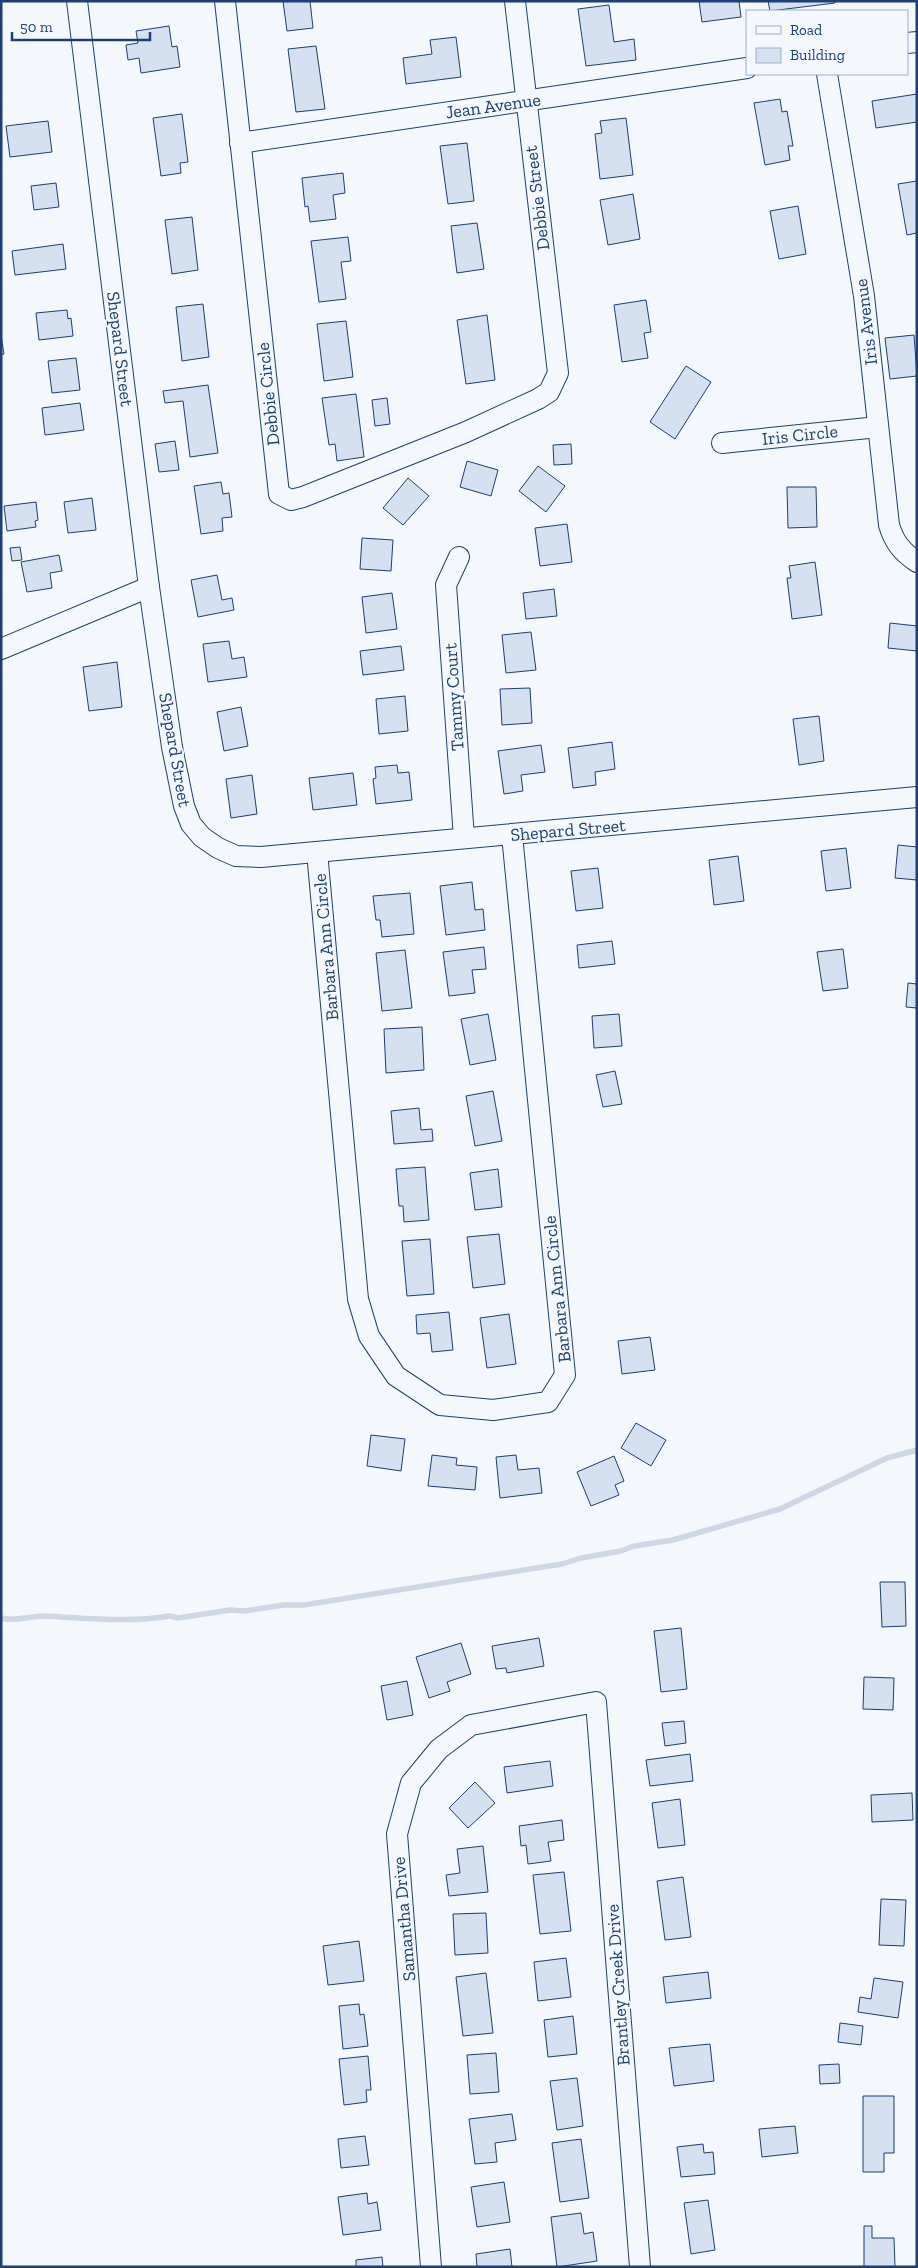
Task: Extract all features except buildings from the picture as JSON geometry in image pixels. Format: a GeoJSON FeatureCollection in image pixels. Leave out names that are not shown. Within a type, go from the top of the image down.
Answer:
{"type":"FeatureCollection","features":[{"type":"Feature","properties":{"kind":"street","name":"Shepard Street"},"geometry":{"type":"LineString","coordinates":[[77,1],[149,587],[172,746],[184,806],[191,824],[202,837],[236,856],[261,857],[464,838],[512,836],[917,797]]}},
{"type":"Feature","properties":{"kind":"street","name":"Debbie Circle"},"geometry":{"type":"LineString","coordinates":[[225,1],[279,494],[291,500],[303,497],[466,432],[549,392]]}},
{"type":"Feature","properties":{"kind":"street","name":"Debbie Street"},"geometry":{"type":"LineString","coordinates":[[515,1],[558,373],[549,392]]}},
{"type":"Feature","properties":{"kind":"street","name":"Jean Avenue"},"geometry":{"type":"LineString","coordinates":[[240,143],[746,68]]}},
{"type":"Feature","properties":{"kind":"street","name":"Iris Avenue"},"geometry":{"type":"LineString","coordinates":[[827,75],[864,296],[889,525],[893,540],[907,555],[917,562]]}},
{"type":"Feature","properties":{"kind":"street","name":"Iris Circle"},"geometry":{"type":"LineString","coordinates":[[722,443],[878,427]]}},
{"type":"Feature","properties":{"kind":"street","name":"Tammy Court"},"geometry":{"type":"LineString","coordinates":[[459,558],[446,585],[464,838]]}},
{"type":"Feature","properties":{"kind":"street"},"geometry":{"type":"LineString","coordinates":[[1,649],[149,587]]}},
{"type":"Feature","properties":{"kind":"street","name":"Barbara Ann Circle"},"geometry":{"type":"LineString","coordinates":[[317,852],[358,1299],[369,1336],[396,1376],[440,1405],[493,1410],[548,1402],[565,1375],[512,836]]}},
{"type":"Feature","properties":{"kind":"street","name":"Samantha Drive"},"geometry":{"type":"LineString","coordinates":[[431,2267],[397,1834],[411,1783],[439,1749],[471,1725],[596,1702]]}},
{"type":"Feature","properties":{"kind":"street","name":"Brantley Creek Drive"},"geometry":{"type":"LineString","coordinates":[[596,1702],[640,2267]]}},
{"type":"Feature","properties":{"kind":"waterway"},"geometry":{"type":"LineString","coordinates":[[1,1618],[12,1619],[43,1616],[107,1619],[139,1619],[170,1616],[178,1618],[230,1610],[244,1611],[284,1605],[304,1605],[562,1564],[581,1558],[621,1551],[634,1546],[673,1540],[780,1509],[887,1458],[917,1450]]}}]}
